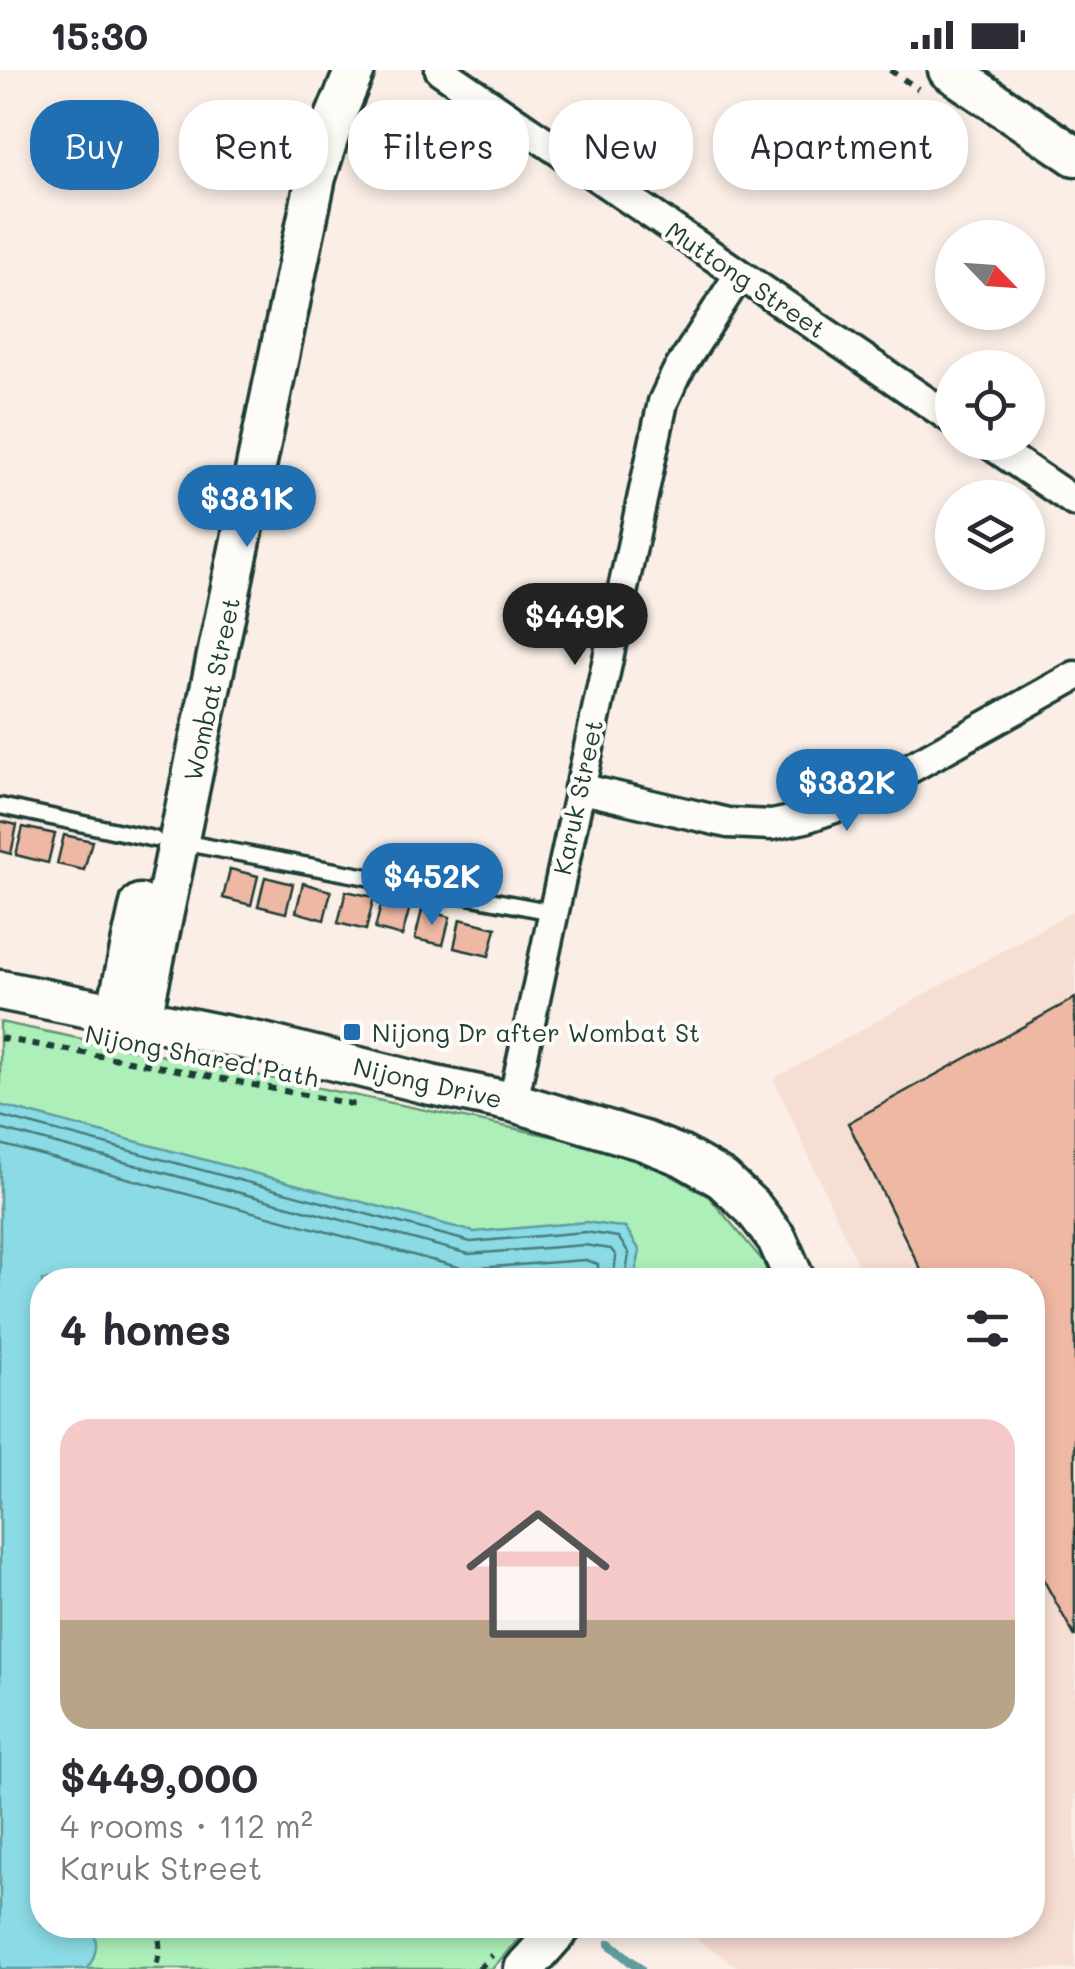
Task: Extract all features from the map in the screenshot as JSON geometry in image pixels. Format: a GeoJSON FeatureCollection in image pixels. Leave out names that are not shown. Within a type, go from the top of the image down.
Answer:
{"type":"FeatureCollection","features":[{"type":"Feature","properties":{"kind":"street","name":"Wombat Street"},"geometry":{"type":"LineString","coordinates":[[167,841],[250,370],[293,175],[310,112],[328,70]]}},
{"type":"Feature","properties":{"kind":"street","name":"Wombat Street"},"geometry":{"type":"LineString","coordinates":[[129,1016],[316,176],[355,70]]}},
{"type":"Feature","properties":{"kind":"street","name":"Muttong Street"},"geometry":{"type":"LineString","coordinates":[[440,70],[935,408]]}},
{"type":"Feature","properties":{"kind":"street"},"geometry":{"type":"LineString","coordinates":[[948,70],[1075,156]]}},
{"type":"Feature","properties":{"kind":"street","name":"Karuk Street"},"geometry":{"type":"LineString","coordinates":[[514,1102],[663,402],[676,374],[739,275]]}},
{"type":"Feature","properties":{"kind":"street"},"geometry":{"type":"LineString","coordinates":[[1013,460],[1075,502]]}},
{"type":"Feature","properties":{"kind":"street"},"geometry":{"type":"LineString","coordinates":[[579,788],[728,822],[772,826],[846,804],[1075,676]]}},
{"type":"Feature","properties":{"kind":"street","name":"Nijong Drive"},"geometry":{"type":"LineString","coordinates":[[0,990],[263,1043],[514,1102],[644,1141],[682,1156],[722,1180],[754,1208],[777,1239],[790,1268]]}},
{"type":"Feature","properties":{"kind":"street"},"geometry":{"type":"LineString","coordinates":[[524,1969],[551,1938]]}},
{"type":"Feature","properties":{"kind":"lane"},"geometry":{"type":"LineString","coordinates":[[0,806],[553,912]]}},
{"type":"Feature","properties":{"kind":"path","name":"Nijong Shared Path"},"geometry":{"type":"LineString","coordinates":[[0,1038],[366,1107]]}},
{"type":"Feature","properties":{"kind":"path"},"geometry":{"type":"LineString","coordinates":[[155,1969],[159,1938]]}},
{"type":"Feature","properties":{"kind":"shaded area"},"geometry":{"type":"Polygon","coordinates":[[[1075,910],[1075,1969],[741,1969],[695,1938],[1045,1938],[1045,1268],[860,1268],[774,1079],[1075,910]]]}},
{"type":"Feature","properties":{"kind":"green space"},"geometry":{"type":"Polygon","coordinates":[[[0,1022],[575,1141],[649,1163],[709,1197],[766,1268],[30,1268],[30,1938],[519,1938],[492,1969],[0,1969],[0,1022]]]}},
{"type":"Feature","properties":{"kind":"water"},"geometry":{"type":"Polygon","coordinates":[[[0,1105],[474,1232],[586,1222],[626,1228],[640,1251],[636,1268],[30,1268],[30,1938],[95,1938],[96,1947],[87,1969],[0,1969],[0,1105]]]}},
{"type":"Feature","properties":{"kind":"building"},"geometry":{"type":"Polygon","coordinates":[[[0,821],[17,825],[11,854],[0,851],[0,821]]]}},
{"type":"Feature","properties":{"kind":"building"},"geometry":{"type":"Polygon","coordinates":[[[23,827],[55,834],[48,863],[16,855],[23,827]]]}},
{"type":"Feature","properties":{"kind":"building"},"geometry":{"type":"Polygon","coordinates":[[[64,835],[92,841],[84,870],[57,864],[64,835]]]}},
{"type":"Feature","properties":{"kind":"building"},"geometry":{"type":"Polygon","coordinates":[[[230,869],[258,876],[251,905],[223,898],[230,869]]]}},
{"type":"Feature","properties":{"kind":"building"},"geometry":{"type":"Polygon","coordinates":[[[265,877],[293,884],[286,913],[258,906],[265,877]]]}},
{"type":"Feature","properties":{"kind":"building"},"geometry":{"type":"Polygon","coordinates":[[[303,883],[331,891],[324,920],[296,912],[303,883]]]}},
{"type":"Feature","properties":{"kind":"building"},"geometry":{"type":"Polygon","coordinates":[[[346,891],[374,897],[366,930],[338,923],[346,891]]]}},
{"type":"Feature","properties":{"kind":"building"},"geometry":{"type":"Polygon","coordinates":[[[382,901],[410,907],[402,936],[375,929],[382,901]]]}},
{"type":"Feature","properties":{"kind":"building"},"geometry":{"type":"Polygon","coordinates":[[[422,910],[450,917],[443,945],[415,939],[422,910]]]}},
{"type":"Feature","properties":{"kind":"building"},"geometry":{"type":"Polygon","coordinates":[[[460,919],[496,928],[489,956],[454,948],[460,919]]]}},
{"type":"Feature","properties":{"kind":"building"},"geometry":{"type":"Polygon","coordinates":[[[1075,998],[1075,1637],[1045,1583],[1045,1268],[920,1268],[848,1123],[1075,998]]]}},
{"type":"Feature","properties":{"kind":"waterway"},"geometry":{"type":"LineString","coordinates":[[610,1944],[640,1969]]}},
{"type":"Feature","properties":{"kind":"place","name":"Nijong Dr after Wombat St"},"geometry":{"type":"Point","coordinates":[352,1032]}}]}
